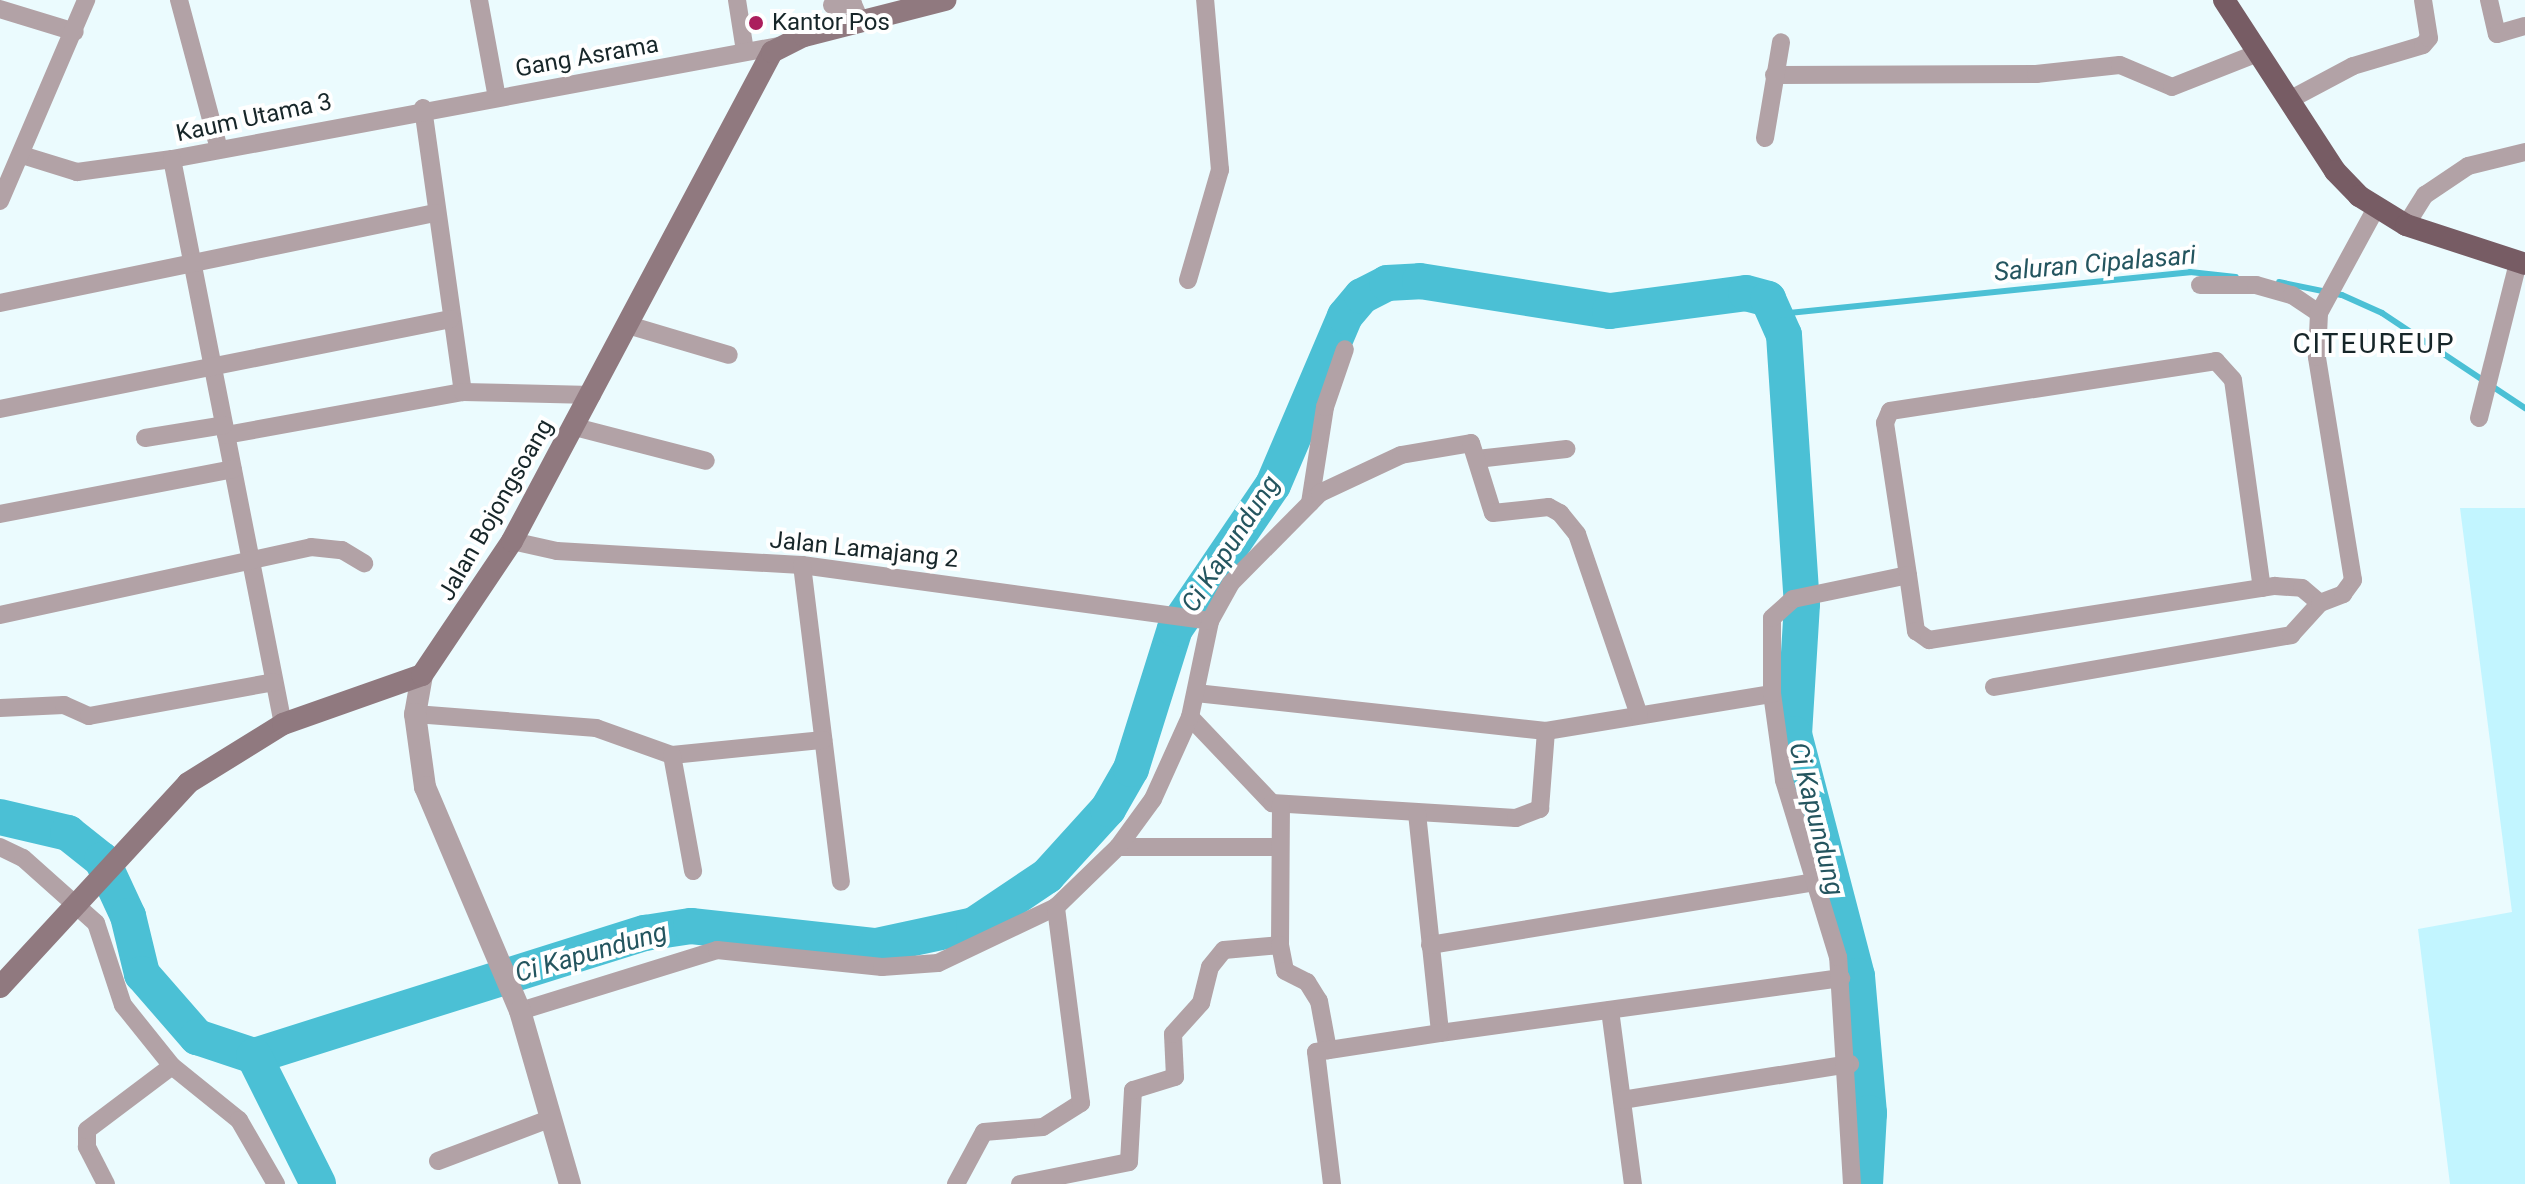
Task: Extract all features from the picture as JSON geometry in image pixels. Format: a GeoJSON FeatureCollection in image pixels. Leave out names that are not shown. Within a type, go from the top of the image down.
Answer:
{"type":"FeatureCollection","features":[{"type":"Feature","properties":{"kind":"main road"},"geometry":{"type":"LineString","coordinates":[[779,46],[833,11],[861,23],[945,0]]}},
{"type":"Feature","properties":{"kind":"main road"},"geometry":{"type":"LineString","coordinates":[[2224,0],[2335,171],[2376,208],[2406,225],[2521,264]]}},
{"type":"Feature","properties":{"kind":"main road","name":"Jalan Bojongsoang"},"geometry":{"type":"LineString","coordinates":[[422,675],[512,541],[592,395],[753,82],[779,46]]}},
{"type":"Feature","properties":{"kind":"main road"},"geometry":{"type":"LineString","coordinates":[[0,987],[188,783],[283,724],[422,675]]}},
{"type":"Feature","properties":{"kind":"street"},"geometry":{"type":"LineString","coordinates":[[0,201],[75,32],[86,0]]}},
{"type":"Feature","properties":{"kind":"street"},"geometry":{"type":"LineString","coordinates":[[179,0],[219,149]]}},
{"type":"Feature","properties":{"kind":"street","name":"Gang Asrama"},"geometry":{"type":"LineString","coordinates":[[479,0],[496,93],[520,96],[779,46]]}},
{"type":"Feature","properties":{"kind":"street"},"geometry":{"type":"LineString","coordinates":[[737,0],[745,51]]}},
{"type":"Feature","properties":{"kind":"street"},"geometry":{"type":"LineString","coordinates":[[1188,280],[1220,170],[1205,0]]}},
{"type":"Feature","properties":{"kind":"street"},"geometry":{"type":"LineString","coordinates":[[2289,100],[2329,76],[2423,45],[2429,38],[2423,0]]}},
{"type":"Feature","properties":{"kind":"street"},"geometry":{"type":"LineString","coordinates":[[2489,0],[2497,34],[2525,26]]}},
{"type":"Feature","properties":{"kind":"street"},"geometry":{"type":"LineString","coordinates":[[0,9],[75,32]]}},
{"type":"Feature","properties":{"kind":"street"},"geometry":{"type":"LineString","coordinates":[[1765,138],[1781,42]]}},
{"type":"Feature","properties":{"kind":"street"},"geometry":{"type":"LineString","coordinates":[[1774,75],[2036,74],[2120,65],[2172,87],[2258,53]]}},
{"type":"Feature","properties":{"kind":"street","name":"Kaum Utama 3"},"geometry":{"type":"LineString","coordinates":[[22,155],[77,172],[172,159],[496,93]]}},
{"type":"Feature","properties":{"kind":"street"},"geometry":{"type":"LineString","coordinates":[[423,108],[435,213],[463,392]]}},
{"type":"Feature","properties":{"kind":"street"},"geometry":{"type":"LineString","coordinates":[[2406,225],[2425,195],[2468,166],[2525,152]]}},
{"type":"Feature","properties":{"kind":"street"},"geometry":{"type":"LineString","coordinates":[[172,159],[283,724]]}},
{"type":"Feature","properties":{"kind":"street"},"geometry":{"type":"LineString","coordinates":[[1994,687],[2291,635],[2320,603],[2350,589],[2353,580],[2317,357],[2321,310],[2376,208]]}},
{"type":"Feature","properties":{"kind":"street"},"geometry":{"type":"LineString","coordinates":[[0,303],[193,266],[435,213]]}},
{"type":"Feature","properties":{"kind":"street"},"geometry":{"type":"LineString","coordinates":[[2479,418],[2521,264]]}},
{"type":"Feature","properties":{"kind":"street"},"geometry":{"type":"LineString","coordinates":[[2200,285],[2256,285],[2292,295],[2321,310]]}},
{"type":"Feature","properties":{"kind":"street"},"geometry":{"type":"LineString","coordinates":[[0,409],[450,319]]}},
{"type":"Feature","properties":{"kind":"street"},"geometry":{"type":"LineString","coordinates":[[628,325],[729,355]]}},
{"type":"Feature","properties":{"kind":"street"},"geometry":{"type":"LineString","coordinates":[[1310,503],[1325,407],[1345,349]]}},
{"type":"Feature","properties":{"kind":"street"},"geometry":{"type":"LineString","coordinates":[[2262,588],[2233,380],[2216,361],[1890,411],[1885,423],[1916,631],[1929,640],[2292,584],[2320,603]]}},
{"type":"Feature","properties":{"kind":"street"},"geometry":{"type":"LineString","coordinates":[[145,438],[225,430],[463,392],[592,395]]}},
{"type":"Feature","properties":{"kind":"street"},"geometry":{"type":"LineString","coordinates":[[575,427],[706,461]]}},
{"type":"Feature","properties":{"kind":"street"},"geometry":{"type":"LineString","coordinates":[[516,1003],[717,950],[882,967],[938,963],[1056,907],[1118,847],[1153,799],[1190,717],[1205,620],[1231,583],[1332,484],[1401,455],[1467,442],[1477,459],[1493,513],[1549,507],[1577,534],[1639,715]]}},
{"type":"Feature","properties":{"kind":"street"},"geometry":{"type":"LineString","coordinates":[[1477,459],[1566,449]]}},
{"type":"Feature","properties":{"kind":"street"},"geometry":{"type":"LineString","coordinates":[[0,514],[233,469]]}},
{"type":"Feature","properties":{"kind":"street","name":"Jalan Lamajang 2"},"geometry":{"type":"LineString","coordinates":[[512,541],[557,551],[802,565],[1205,620]]}},
{"type":"Feature","properties":{"kind":"street"},"geometry":{"type":"LineString","coordinates":[[0,615],[311,547],[342,550],[364,563]]}},
{"type":"Feature","properties":{"kind":"street"},"geometry":{"type":"LineString","coordinates":[[802,565],[841,882]]}},
{"type":"Feature","properties":{"kind":"street"},"geometry":{"type":"LineString","coordinates":[[1852,1184],[1850,1064],[1841,978],[1821,881],[1784,780],[1772,694],[1772,618],[1793,599],[1908,575]]}},
{"type":"Feature","properties":{"kind":"street"},"geometry":{"type":"LineString","coordinates":[[422,675],[415,714],[438,829],[516,1003],[570,1184]]}},
{"type":"Feature","properties":{"kind":"street"},"geometry":{"type":"LineString","coordinates":[[0,708],[64,705],[89,716],[274,682]]}},
{"type":"Feature","properties":{"kind":"street"},"geometry":{"type":"LineString","coordinates":[[1196,693],[1546,731],[1772,694]]}},
{"type":"Feature","properties":{"kind":"street"},"geometry":{"type":"LineString","coordinates":[[415,714],[596,728],[672,755],[823,740]]}},
{"type":"Feature","properties":{"kind":"street"},"geometry":{"type":"LineString","coordinates":[[1190,717],[1255,792],[1281,805],[1516,818],[1540,809],[1546,731]]}},
{"type":"Feature","properties":{"kind":"street"},"geometry":{"type":"LineString","coordinates":[[672,755],[693,871]]}},
{"type":"Feature","properties":{"kind":"street"},"geometry":{"type":"LineString","coordinates":[[1281,805],[1280,945],[1285,971],[1307,982],[1319,1001],[1328,1050]]}},
{"type":"Feature","properties":{"kind":"street"},"geometry":{"type":"LineString","coordinates":[[1417,813],[1440,1033]]}},
{"type":"Feature","properties":{"kind":"street"},"geometry":{"type":"LineString","coordinates":[[0,847],[23,858],[96,923],[123,1005],[172,1066],[225,1104],[276,1184]]}},
{"type":"Feature","properties":{"kind":"street"},"geometry":{"type":"LineString","coordinates":[[1118,847],[1280,847]]}},
{"type":"Feature","properties":{"kind":"street"},"geometry":{"type":"LineString","coordinates":[[1430,945],[1821,881]]}},
{"type":"Feature","properties":{"kind":"street"},"geometry":{"type":"LineString","coordinates":[[956,1184],[984,1132],[1043,1127],[1081,1103],[1056,907]]}},
{"type":"Feature","properties":{"kind":"street"},"geometry":{"type":"LineString","coordinates":[[1020,1184],[1129,1162],[1133,1090],[1175,1077],[1173,1034],[1201,1003],[1213,959],[1224,950],[1280,945]]}},
{"type":"Feature","properties":{"kind":"street"},"geometry":{"type":"LineString","coordinates":[[1332,1184],[1316,1052],[1841,978]]}},
{"type":"Feature","properties":{"kind":"street"},"geometry":{"type":"LineString","coordinates":[[1610,1010],[1633,1184]]}},
{"type":"Feature","properties":{"kind":"street"},"geometry":{"type":"LineString","coordinates":[[1622,1100],[1850,1064]]}},
{"type":"Feature","properties":{"kind":"street"},"geometry":{"type":"LineString","coordinates":[[106,1184],[87,1147],[87,1130],[172,1066]]}},
{"type":"Feature","properties":{"kind":"street"},"geometry":{"type":"LineString","coordinates":[[438,1161],[552,1118]]}},
{"type":"Feature","properties":{"kind":"shaded area"},"geometry":{"type":"Polygon","coordinates":[[[2460,508],[2525,508],[2525,1184],[2450,1184],[2418,929],[2512,912],[2460,508]]]}},
{"type":"Feature","properties":{"kind":"waterway","name":"Saluran Cipalasari"},"geometry":{"type":"LineString","coordinates":[[1779,314],[2190,272],[2236,277]]}},
{"type":"Feature","properties":{"kind":"waterway","name":"Ci Kapundung"},"geometry":{"type":"LineString","coordinates":[[0,817],[68,833],[102,860],[128,916],[142,974],[197,1037],[254,1056],[645,933],[691,926],[876,946],[974,925],[1047,876],[1108,809],[1131,769],[1175,629],[1273,485],[1345,316],[1362,296],[1387,283],[1420,281],[1610,311],[1746,293],[1768,299],[1784,335],[1802,604],[1794,734],[1857,976],[1869,1113],[1865,1184]]}},
{"type":"Feature","properties":{"kind":"waterway","name":"Saluran Cipalasari"},"geometry":{"type":"LineString","coordinates":[[2279,282],[2342,295],[2382,313],[2525,408]]}},
{"type":"Feature","properties":{"kind":"waterway"},"geometry":{"type":"LineString","coordinates":[[254,1056],[318,1184]]}},
{"type":"Feature","properties":{"kind":"place","name":"Kantor Pos"},"geometry":{"type":"Point","coordinates":[756,23]}},
{"type":"Feature","properties":{"kind":"district","name":"CITEUREUP"},"geometry":{"type":"Point","coordinates":[2374,344]}}]}
